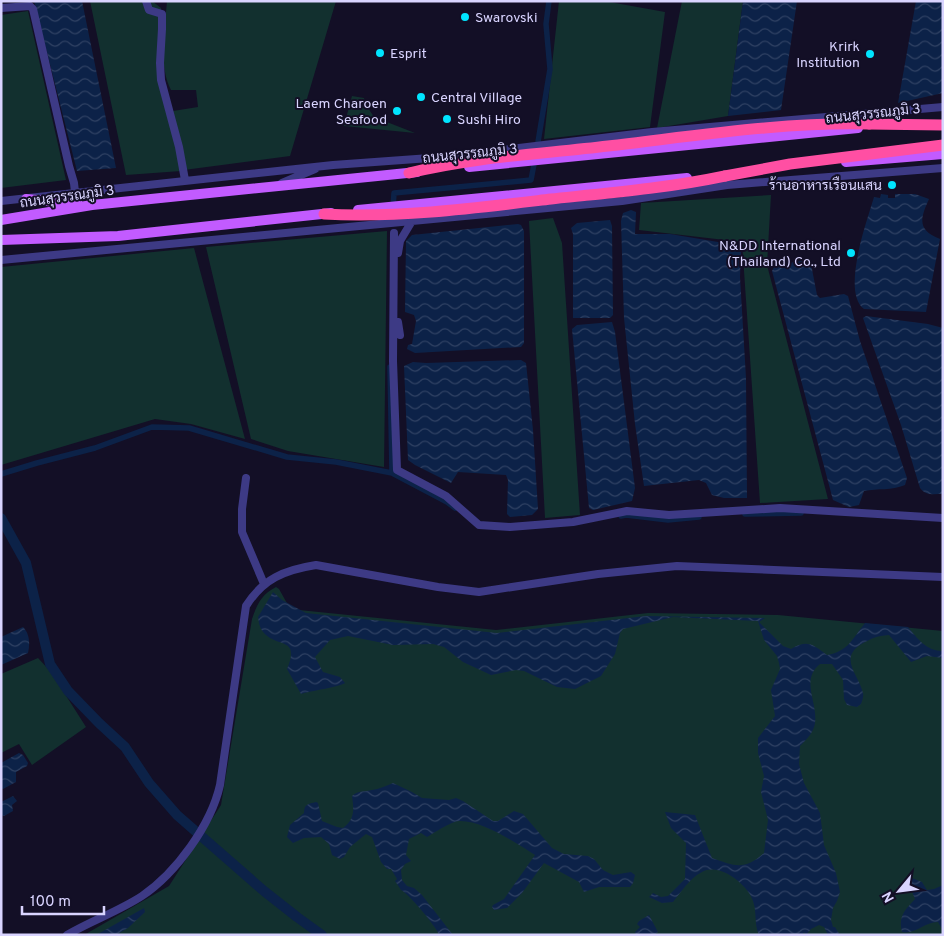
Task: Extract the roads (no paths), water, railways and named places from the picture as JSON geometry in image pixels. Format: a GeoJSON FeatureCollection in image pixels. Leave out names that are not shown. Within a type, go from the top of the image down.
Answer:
{"type":"FeatureCollection","features":[{"type":"Feature","properties":{"kind":"highway"},"geometry":{"type":"LineString","coordinates":[[409,173],[435,167],[526,154],[826,123],[943,125]]}},
{"type":"Feature","properties":{"kind":"highway"},"geometry":{"type":"LineString","coordinates":[[324,214],[352,216],[406,215],[664,187],[790,164],[943,144]]}},
{"type":"Feature","properties":{"kind":"main road","name":"ถนนสุวรรณภูมิ 3"},"geometry":{"type":"LineString","coordinates":[[546,152],[943,120]]}},
{"type":"Feature","properties":{"kind":"main road"},"geometry":{"type":"LineString","coordinates":[[406,215],[943,154]]}},
{"type":"Feature","properties":{"kind":"main road","name":"ถนนสุวรรณภูมิ 3"},"geometry":{"type":"LineString","coordinates":[[1,220],[92,205],[409,173]]}},
{"type":"Feature","properties":{"kind":"main road"},"geometry":{"type":"LineString","coordinates":[[26,199],[92,205]]}},
{"type":"Feature","properties":{"kind":"main road"},"geometry":{"type":"LineString","coordinates":[[1,240],[118,236],[324,214]]}},
{"type":"Feature","properties":{"kind":"street"},"geometry":{"type":"LineString","coordinates":[[146,1],[149,10],[162,14],[161,80],[179,146],[185,180]]}},
{"type":"Feature","properties":{"kind":"street"},"geometry":{"type":"LineString","coordinates":[[1,8],[30,6],[33,10],[75,192]]}},
{"type":"Feature","properties":{"kind":"street"},"geometry":{"type":"LineString","coordinates":[[546,152],[661,132],[943,107]]}},
{"type":"Feature","properties":{"kind":"street"},"geometry":{"type":"LineString","coordinates":[[1,202],[75,192],[322,166],[444,157],[526,154]]}},
{"type":"Feature","properties":{"kind":"street"},"geometry":{"type":"LineString","coordinates":[[278,185],[322,166]]}},
{"type":"Feature","properties":{"kind":"street"},"geometry":{"type":"LineString","coordinates":[[400,335],[398,324],[398,249],[406,215],[622,201],[727,185],[943,168]]}},
{"type":"Feature","properties":{"kind":"street"},"geometry":{"type":"LineString","coordinates":[[1,260],[386,215]]}},
{"type":"Feature","properties":{"kind":"street"},"geometry":{"type":"LineString","coordinates":[[394,233],[393,361],[398,470],[446,496],[479,525],[510,527],[573,522],[627,511],[668,515],[780,508],[943,518]]}},
{"type":"Feature","properties":{"kind":"street"},"geometry":{"type":"LineString","coordinates":[[246,478],[242,509],[242,532],[264,584]]}},
{"type":"Feature","properties":{"kind":"street"},"geometry":{"type":"LineString","coordinates":[[67,935],[140,897],[157,885],[170,872],[203,828],[216,801],[220,785],[246,606],[255,592],[264,584],[295,568],[316,565],[438,587],[479,592],[598,574],[677,566],[943,577]]}},
{"type":"Feature","properties":{"kind":"water"},"geometry":{"type":"Polygon","coordinates":[[[34,1],[82,1],[116,168],[77,171],[34,1]]]}},
{"type":"Feature","properties":{"kind":"water"},"geometry":{"type":"Polygon","coordinates":[[[743,1],[797,1],[781,110],[728,116],[743,1]]]}},
{"type":"Feature","properties":{"kind":"water"},"geometry":{"type":"Polygon","coordinates":[[[916,1],[943,1],[943,93],[898,103],[916,1]]]}},
{"type":"Feature","properties":{"kind":"water"},"geometry":{"type":"Polygon","coordinates":[[[881,194],[888,195],[888,198],[895,198],[895,194],[915,194],[929,199],[922,223],[927,232],[940,239],[926,312],[864,309],[858,300],[855,288],[855,272],[858,256],[874,197],[880,198],[881,194]]]}},
{"type":"Feature","properties":{"kind":"water"},"geometry":{"type":"Polygon","coordinates":[[[631,210],[636,212],[635,234],[670,234],[736,245],[741,252],[740,277],[746,378],[747,498],[724,498],[712,495],[706,483],[699,480],[644,486],[635,424],[624,318],[621,221],[623,213],[631,210]]]}},
{"type":"Feature","properties":{"kind":"water"},"geometry":{"type":"Polygon","coordinates":[[[610,220],[612,226],[613,315],[610,318],[573,318],[573,234],[571,228],[577,223],[610,220]]]}},
{"type":"Feature","properties":{"kind":"water"},"geometry":{"type":"Polygon","coordinates":[[[521,225],[524,231],[524,343],[521,347],[415,353],[407,349],[408,345],[412,344],[416,321],[414,315],[405,312],[406,241],[412,235],[521,225]]]}},
{"type":"Feature","properties":{"kind":"water"},"geometry":{"type":"Polygon","coordinates":[[[808,260],[811,264],[817,295],[820,298],[844,294],[848,296],[860,341],[907,478],[905,485],[900,487],[864,491],[859,505],[849,507],[833,500],[772,271],[775,265],[808,260]]]}},
{"type":"Feature","properties":{"kind":"water"},"geometry":{"type":"Polygon","coordinates":[[[866,316],[928,324],[943,328],[943,494],[927,493],[920,488],[901,425],[863,318],[866,316]]]}},
{"type":"Feature","properties":{"kind":"water"},"geometry":{"type":"Polygon","coordinates":[[[612,322],[615,332],[635,488],[632,501],[593,510],[589,508],[572,329],[577,325],[612,322]]]}},
{"type":"Feature","properties":{"kind":"water"},"geometry":{"type":"Polygon","coordinates":[[[521,360],[526,363],[538,509],[532,515],[510,517],[507,514],[508,480],[506,475],[458,472],[451,483],[408,460],[404,366],[413,362],[521,360]]]}},
{"type":"Feature","properties":{"kind":"water"},"geometry":{"type":"Polygon","coordinates":[[[273,592],[282,600],[306,613],[497,633],[646,616],[765,618],[759,622],[783,646],[791,649],[802,644],[810,644],[827,655],[840,651],[845,647],[865,623],[908,627],[927,647],[943,651],[943,658],[927,656],[911,662],[889,635],[871,639],[860,645],[851,656],[852,668],[863,694],[861,704],[857,707],[847,705],[844,699],[843,680],[832,664],[820,664],[814,670],[810,684],[815,723],[811,733],[800,746],[799,764],[804,783],[820,813],[824,845],[836,873],[840,892],[833,908],[831,920],[833,927],[835,927],[840,935],[828,935],[824,927],[819,925],[811,929],[806,935],[804,932],[803,935],[759,935],[754,905],[750,895],[739,882],[717,870],[702,872],[690,881],[673,902],[662,903],[649,897],[653,893],[661,897],[668,896],[685,879],[686,843],[671,828],[665,812],[695,815],[712,858],[733,865],[745,865],[764,853],[768,820],[761,792],[764,776],[758,753],[758,738],[775,716],[771,690],[780,669],[777,656],[764,640],[758,621],[673,617],[623,629],[620,633],[615,654],[601,676],[575,689],[557,687],[524,671],[516,670],[491,675],[463,662],[444,647],[433,644],[393,645],[348,636],[330,640],[315,657],[323,672],[340,677],[345,683],[301,694],[287,669],[291,652],[289,648],[266,635],[259,624],[258,617],[273,592]]]}},
{"type":"Feature","properties":{"kind":"water"},"geometry":{"type":"Polygon","coordinates":[[[23,627],[29,639],[28,653],[1,665],[1,637],[23,627]]]}},
{"type":"Feature","properties":{"kind":"water"},"geometry":{"type":"Polygon","coordinates":[[[19,753],[23,755],[28,763],[27,766],[16,772],[16,782],[3,789],[1,788],[1,763],[19,753]]]}},
{"type":"Feature","properties":{"kind":"water"},"geometry":{"type":"Polygon","coordinates":[[[393,783],[422,798],[449,800],[456,798],[493,821],[498,821],[514,811],[523,814],[552,848],[564,854],[588,856],[594,859],[603,870],[613,875],[631,872],[635,875],[633,883],[630,887],[599,887],[584,892],[579,882],[544,863],[522,893],[507,908],[494,910],[493,905],[504,899],[535,855],[488,828],[478,824],[459,821],[427,837],[421,833],[409,839],[406,855],[411,861],[405,864],[401,870],[402,880],[407,886],[414,888],[422,895],[453,935],[439,935],[422,910],[401,890],[395,881],[397,879],[391,869],[387,869],[381,862],[372,837],[366,834],[350,847],[344,857],[340,859],[332,855],[329,844],[321,837],[304,838],[293,843],[287,837],[290,825],[304,813],[306,806],[309,804],[318,803],[322,821],[343,828],[352,818],[352,796],[359,792],[377,789],[393,783]]]}},
{"type":"Feature","properties":{"kind":"water"},"geometry":{"type":"Polygon","coordinates":[[[13,796],[17,801],[12,805],[13,811],[4,816],[1,815],[1,802],[13,796]]]}},
{"type":"Feature","properties":{"kind":"water"},"geometry":{"type":"Polygon","coordinates":[[[912,878],[922,882],[927,890],[943,885],[943,931],[938,922],[928,924],[911,932],[902,932],[902,917],[905,910],[915,899],[909,884],[912,878]]]}},
{"type":"Feature","properties":{"kind":"water"},"geometry":{"type":"Polygon","coordinates":[[[144,908],[145,912],[128,928],[116,935],[96,935],[144,908]]]}},
{"type":"Feature","properties":{"kind":"water"},"geometry":{"type":"Polygon","coordinates":[[[649,915],[658,932],[654,935],[636,935],[635,932],[640,927],[637,924],[649,915]]]}},
{"type":"Feature","properties":{"kind":"waterway"},"geometry":{"type":"LineString","coordinates":[[537,148],[550,69],[546,24],[549,1]]}},
{"type":"Feature","properties":{"kind":"waterway"},"geometry":{"type":"LineString","coordinates":[[393,208],[394,193],[531,180],[535,159]]}},
{"type":"Feature","properties":{"kind":"waterway"},"geometry":{"type":"LineString","coordinates":[[390,367],[392,473]]}},
{"type":"Feature","properties":{"kind":"waterway"},"geometry":{"type":"LineString","coordinates":[[1,474],[95,448],[152,427],[189,428],[287,457],[336,462],[392,473],[455,508]]}},
{"type":"Feature","properties":{"kind":"waterway"},"geometry":{"type":"LineString","coordinates":[[745,514],[801,513]]}},
{"type":"Feature","properties":{"kind":"waterway"},"geometry":{"type":"LineString","coordinates":[[621,516],[668,520],[699,517]]}},
{"type":"Feature","properties":{"kind":"waterway"},"geometry":{"type":"LineString","coordinates":[[1,518],[26,563],[50,664],[68,691],[125,747],[149,783],[177,815],[264,891],[322,935]]}},
{"type":"Feature","properties":{"kind":"place","name":"Swarovski"},"geometry":{"type":"Point","coordinates":[465,17]}},
{"type":"Feature","properties":{"kind":"place","name":"Esprit"},"geometry":{"type":"Point","coordinates":[380,53]}},
{"type":"Feature","properties":{"kind":"place","name":"Krirk Institution"},"geometry":{"type":"Point","coordinates":[870,54]}},
{"type":"Feature","properties":{"kind":"place","name":"Central Village"},"geometry":{"type":"Point","coordinates":[421,97]}},
{"type":"Feature","properties":{"kind":"place","name":"Laem Charoen Seafood"},"geometry":{"type":"Point","coordinates":[397,111]}},
{"type":"Feature","properties":{"kind":"place","name":"Sushi Hiro"},"geometry":{"type":"Point","coordinates":[447,119]}},
{"type":"Feature","properties":{"kind":"place","name":"ร้านอาหารเรือนแสน"},"geometry":{"type":"Point","coordinates":[892,185]}},
{"type":"Feature","properties":{"kind":"place","name":"N&DD International (Thailand) Co., Ltd"},"geometry":{"type":"Point","coordinates":[851,253]}}]}
